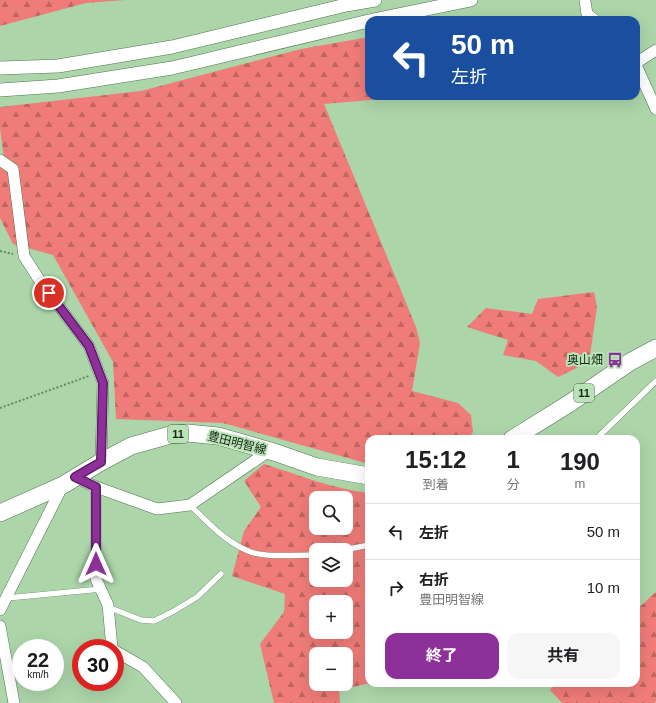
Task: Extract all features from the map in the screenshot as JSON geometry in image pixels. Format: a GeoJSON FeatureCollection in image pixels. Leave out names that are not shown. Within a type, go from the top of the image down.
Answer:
{"type":"FeatureCollection","features":[{"type":"Feature","properties":{"kind":"main road","name":"11"},"geometry":{"type":"LineString","coordinates":[[518,435],[570,403],[630,362],[656,348]]}},
{"type":"Feature","properties":{"kind":"main road","name":"豊田明智線"},"geometry":{"type":"LineString","coordinates":[[0,513],[69,481],[131,446],[170,435],[187,433],[218,436],[317,467],[365,475]]}},
{"type":"Feature","properties":{"kind":"street"},"geometry":{"type":"LineString","coordinates":[[0,68],[58,66],[172,47],[346,5],[375,0]]}},
{"type":"Feature","properties":{"kind":"street"},"geometry":{"type":"LineString","coordinates":[[393,16],[471,0]]}},
{"type":"Feature","properties":{"kind":"street"},"geometry":{"type":"LineString","coordinates":[[585,1],[587,14],[590,16]]}},
{"type":"Feature","properties":{"kind":"street"},"geometry":{"type":"LineString","coordinates":[[0,90],[58,86],[172,68],[365,22]]}},
{"type":"Feature","properties":{"kind":"street"},"geometry":{"type":"LineString","coordinates":[[640,61],[656,50]]}},
{"type":"Feature","properties":{"kind":"street"},"geometry":{"type":"LineString","coordinates":[[640,73],[656,109]]}},
{"type":"Feature","properties":{"kind":"street"},"geometry":{"type":"LineString","coordinates":[[0,160],[13,169],[24,256],[40,281],[89,346],[103,383],[101,462]]}},
{"type":"Feature","properties":{"kind":"street"},"geometry":{"type":"LineString","coordinates":[[0,610],[69,481],[96,487],[157,509],[190,506],[269,451]]}},
{"type":"Feature","properties":{"kind":"street"},"geometry":{"type":"LineString","coordinates":[[96,487],[96,579],[108,607],[111,639]]}},
{"type":"Feature","properties":{"kind":"street"},"geometry":{"type":"LineString","coordinates":[[0,626],[14,703]]}},
{"type":"Feature","properties":{"kind":"street"},"geometry":{"type":"LineString","coordinates":[[124,656],[143,666],[176,703]]}},
{"type":"Feature","properties":{"kind":"lane"},"geometry":{"type":"LineString","coordinates":[[600,435],[656,382]]}},
{"type":"Feature","properties":{"kind":"lane"},"geometry":{"type":"LineString","coordinates":[[190,506],[217,532],[249,551],[272,555],[309,555]]}},
{"type":"Feature","properties":{"kind":"lane"},"geometry":{"type":"LineString","coordinates":[[353,548],[365,545]]}},
{"type":"Feature","properties":{"kind":"lane"},"geometry":{"type":"LineString","coordinates":[[108,607],[141,620],[154,621],[197,597],[221,574]]}},
{"type":"Feature","properties":{"kind":"lane"},"geometry":{"type":"LineString","coordinates":[[6,598],[101,589]]}},
{"type":"Feature","properties":{"kind":"path"},"geometry":{"type":"LineString","coordinates":[[0,408],[99,373]]}},
{"type":"Feature","properties":{"kind":"green space"},"geometry":{"type":"Polygon","coordinates":[[[0,0],[125,0],[86,3],[0,26],[0,0]]]}},
{"type":"Feature","properties":{"kind":"green space"},"geometry":{"type":"Polygon","coordinates":[[[365,38],[365,100],[371,100],[324,104],[416,327],[420,343],[412,391],[458,403],[471,415],[473,432],[471,435],[365,435],[365,463],[223,423],[116,419],[113,362],[53,255],[13,244],[0,218],[0,165],[5,167],[0,128],[0,107],[141,91],[301,49],[365,38]]]}},
{"type":"Feature","properties":{"kind":"green space"},"geometry":{"type":"Polygon","coordinates":[[[594,292],[597,307],[589,362],[558,377],[536,361],[503,355],[508,340],[467,327],[486,308],[532,314],[538,299],[594,292]]]}},
{"type":"Feature","properties":{"kind":"green space"},"geometry":{"type":"Polygon","coordinates":[[[264,464],[329,485],[365,492],[365,684],[353,687],[353,647],[309,647],[309,691],[339,691],[340,703],[274,703],[260,644],[284,612],[285,594],[232,576],[244,531],[261,507],[244,481],[264,464]]]}},
{"type":"Feature","properties":{"kind":"green space"},"geometry":{"type":"Polygon","coordinates":[[[656,592],[655,703],[562,703],[550,690],[552,687],[640,687],[640,606],[656,592]]]}},
{"type":"Feature","properties":{"kind":"place","name":"奥山畑"},"geometry":{"type":"Point","coordinates":[615,360]}},
{"type":"Feature","properties":{"kind":"route"},"geometry":{"type":"LineString","coordinates":[[49,293],[89,346],[103,383],[101,462],[75,477],[96,487],[96,564]]}}]}
